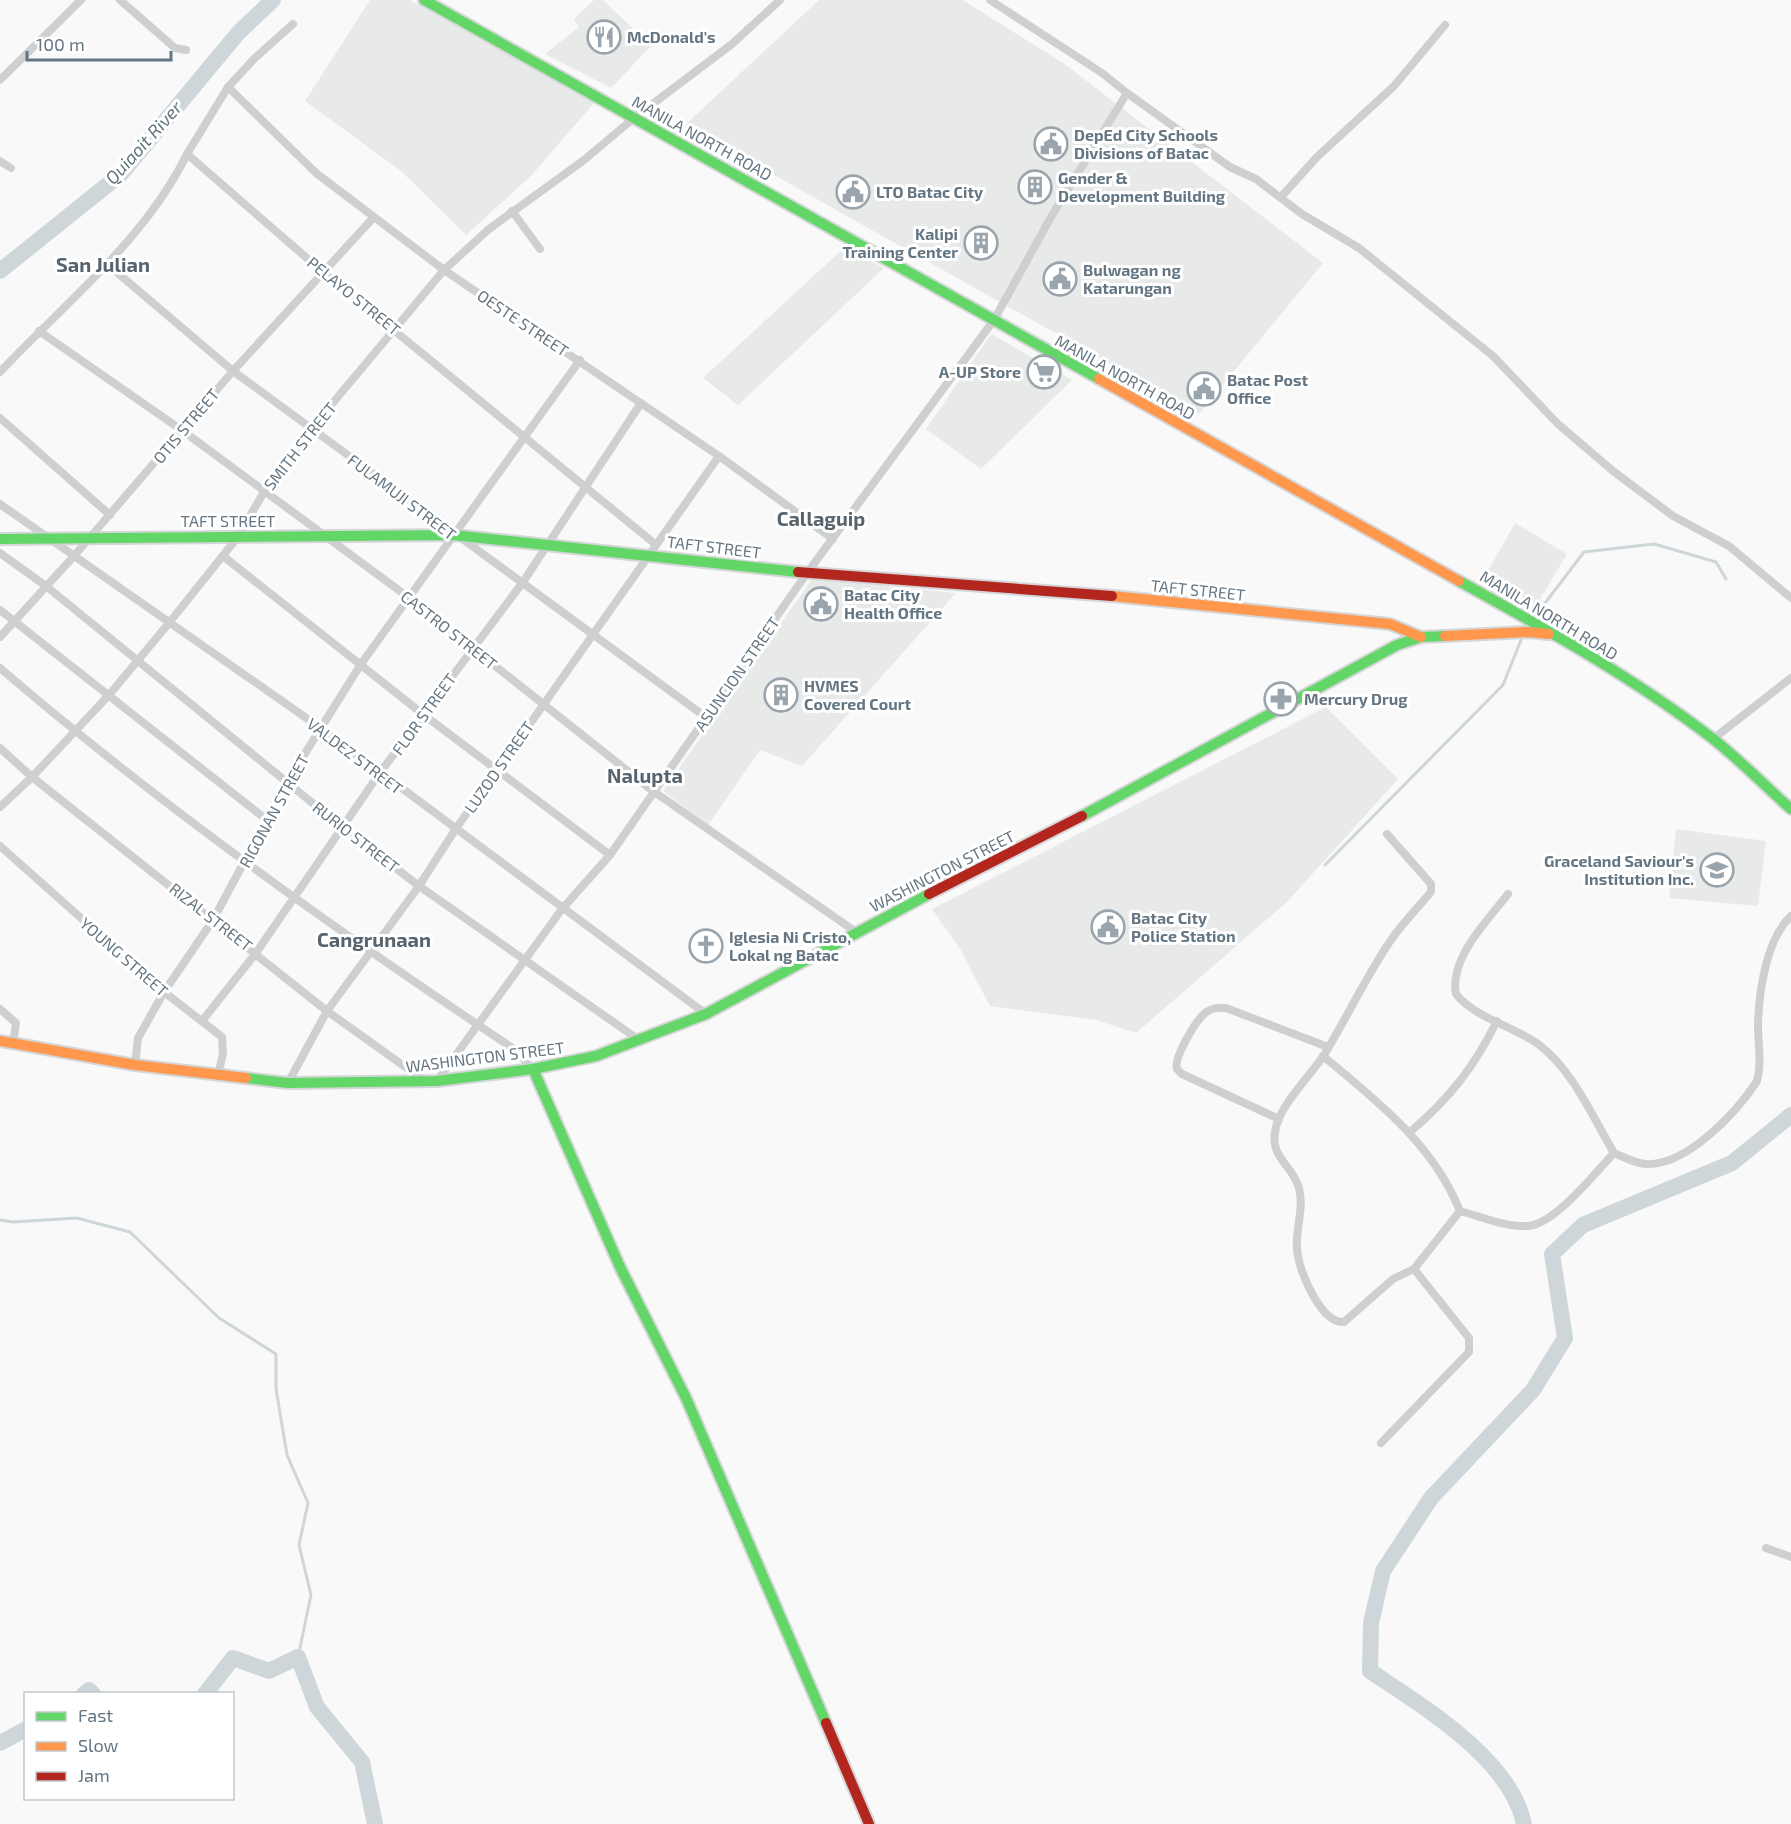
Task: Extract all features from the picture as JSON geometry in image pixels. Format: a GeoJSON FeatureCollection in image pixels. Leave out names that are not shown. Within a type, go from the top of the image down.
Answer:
{"type":"FeatureCollection","features":[{"type":"Feature","properties":{"kind":"main road","name":"MANILA NORTH ROAD"},"geometry":{"type":"LineString","coordinates":[[424,0],[881,254],[994,320],[1558,636],[1633,683],[1713,739],[1791,809]]}},
{"type":"Feature","properties":{"kind":"main road","name":"TAFT STREET"},"geometry":{"type":"LineString","coordinates":[[0,539],[453,535],[807,573],[1145,599],[1390,624],[1420,637]]}},
{"type":"Feature","properties":{"kind":"main road","name":"WASHINGTON STREET"},"geometry":{"type":"LineString","coordinates":[[0,1041],[135,1065],[288,1083],[437,1081],[532,1069],[596,1056],[706,1014],[856,932],[1140,786],[1374,656],[1420,637],[1528,632],[1558,636]]}},
{"type":"Feature","properties":{"kind":"main road"},"geometry":{"type":"LineString","coordinates":[[532,1069],[620,1267],[681,1387],[740,1519],[869,1824]]}},
{"type":"Feature","properties":{"kind":"street"},"geometry":{"type":"LineString","coordinates":[[0,80],[81,0]]}},
{"type":"Feature","properties":{"kind":"street"},"geometry":{"type":"LineString","coordinates":[[120,0],[175,48],[186,50]]}},
{"type":"Feature","properties":{"kind":"street","name":"SMITH STREET"},"geometry":{"type":"LineString","coordinates":[[0,807],[32,777],[73,730],[109,695],[169,623],[237,538],[264,492],[311,429],[444,270],[512,211],[584,160],[634,118],[724,50],[780,0]]}},
{"type":"Feature","properties":{"kind":"street"},"geometry":{"type":"LineString","coordinates":[[990,0],[1102,73],[1230,167],[1256,179],[1316,223],[1359,248],[1493,356],[1558,424],[1613,471],[1673,516],[1729,546],[1791,597]]}},
{"type":"Feature","properties":{"kind":"street"},"geometry":{"type":"LineString","coordinates":[[0,372],[107,264],[161,200],[228,87],[255,58],[293,24]]}},
{"type":"Feature","properties":{"kind":"street"},"geometry":{"type":"LineString","coordinates":[[1281,197],[1317,158],[1394,86],[1445,25]]}},
{"type":"Feature","properties":{"kind":"street","name":"OESTE STREET"},"geometry":{"type":"LineString","coordinates":[[228,87],[316,173],[373,218],[444,270],[719,456],[833,539]]}},
{"type":"Feature","properties":{"kind":"street","name":"ASUNCION STREET"},"geometry":{"type":"LineString","coordinates":[[437,1081],[476,1024],[562,909],[610,855],[807,573],[994,320],[1051,218],[1127,93]]}},
{"type":"Feature","properties":{"kind":"street","name":"PELAYO STREET"},"geometry":{"type":"LineString","coordinates":[[187,154],[324,273],[655,544]]}},
{"type":"Feature","properties":{"kind":"street"},"geometry":{"type":"LineString","coordinates":[[0,161],[10,168]]}},
{"type":"Feature","properties":{"kind":"street"},"geometry":{"type":"LineString","coordinates":[[512,211],[540,249]]}},
{"type":"Feature","properties":{"kind":"street","name":"OTIS STREET"},"geometry":{"type":"LineString","coordinates":[[0,637],[110,515],[233,371],[373,218]]}},
{"type":"Feature","properties":{"kind":"street","name":"FULAMUJI STREET"},"geometry":{"type":"LineString","coordinates":[[107,264],[233,371],[453,535],[523,582],[707,718]]}},
{"type":"Feature","properties":{"kind":"street","name":"CASTRO STREET"},"geometry":{"type":"LineString","coordinates":[[39,331],[183,431],[408,597],[653,791],[856,932]]}},
{"type":"Feature","properties":{"kind":"street","name":"RIGONAN STREET"},"geometry":{"type":"LineString","coordinates":[[135,1065],[138,1038],[164,992],[213,920],[287,782],[361,664],[523,436],[580,360]]}},
{"type":"Feature","properties":{"kind":"street","name":"FLOR STREET"},"geometry":{"type":"LineString","coordinates":[[202,1021],[256,953],[379,774],[523,582],[641,403]]}},
{"type":"Feature","properties":{"kind":"street"},"geometry":{"type":"LineString","coordinates":[[0,418],[110,515]]}},
{"type":"Feature","properties":{"kind":"street","name":"LUZOD STREET"},"geometry":{"type":"LineString","coordinates":[[288,1083],[327,1011],[372,953],[647,555],[719,456]]}},
{"type":"Feature","properties":{"kind":"street","name":"VALDEZ STREET"},"geometry":{"type":"LineString","coordinates":[[0,504],[322,729],[379,774],[706,1014]]}},
{"type":"Feature","properties":{"kind":"street","name":"RURIO STREET"},"geometry":{"type":"LineString","coordinates":[[0,553],[46,586],[342,827],[419,886],[639,1040]]}},
{"type":"Feature","properties":{"kind":"street"},"geometry":{"type":"LineString","coordinates":[[223,556],[424,715],[610,855]]}},
{"type":"Feature","properties":{"kind":"street"},"geometry":{"type":"LineString","coordinates":[[0,610],[267,820]]}},
{"type":"Feature","properties":{"kind":"street"},"geometry":{"type":"LineString","coordinates":[[0,668],[73,730],[245,863],[514,1049],[532,1069]]}},
{"type":"Feature","properties":{"kind":"street"},"geometry":{"type":"LineString","coordinates":[[1713,739],[1791,678]]}},
{"type":"Feature","properties":{"kind":"street","name":"RIZAL STREET"},"geometry":{"type":"LineString","coordinates":[[0,748],[32,777],[327,1011],[425,1081]]}},
{"type":"Feature","properties":{"kind":"street"},"geometry":{"type":"LineString","coordinates":[[1387,834],[1431,884],[1431,891],[1388,945],[1325,1052],[1279,1119],[1275,1148],[1299,1188],[1301,1214],[1298,1256],[1312,1293],[1327,1316],[1339,1323],[1344,1322],[1393,1279],[1414,1269],[1460,1211]]}},
{"type":"Feature","properties":{"kind":"street","name":"YOUNG STREET"},"geometry":{"type":"LineString","coordinates":[[0,846],[164,992],[222,1037],[223,1053],[218,1076]]}},
{"type":"Feature","properties":{"kind":"street"},"geometry":{"type":"LineString","coordinates":[[1508,894],[1465,954],[1456,980],[1456,994],[1462,1002],[1541,1046],[1567,1073],[1614,1153],[1646,1164],[1660,1162],[1686,1152],[1713,1131],[1750,1091],[1760,1071],[1758,1023],[1767,956],[1776,935],[1791,916]]}},
{"type":"Feature","properties":{"kind":"street"},"geometry":{"type":"LineString","coordinates":[[1279,1119],[1182,1074],[1177,1069],[1176,1057],[1203,1014],[1212,1009],[1226,1008],[1325,1052],[1410,1132],[1449,1184],[1460,1211]]}},
{"type":"Feature","properties":{"kind":"street"},"geometry":{"type":"LineString","coordinates":[[0,1010],[16,1023],[13,1044]]}},
{"type":"Feature","properties":{"kind":"street"},"geometry":{"type":"LineString","coordinates":[[1410,1132],[1434,1111],[1471,1068],[1497,1020]]}},
{"type":"Feature","properties":{"kind":"street"},"geometry":{"type":"LineString","coordinates":[[1460,1211],[1511,1225],[1530,1226],[1546,1220],[1614,1153]]}},
{"type":"Feature","properties":{"kind":"street"},"geometry":{"type":"LineString","coordinates":[[1381,1443],[1469,1352],[1471,1347],[1469,1338],[1414,1269]]}},
{"type":"Feature","properties":{"kind":"street"},"geometry":{"type":"LineString","coordinates":[[1766,1548],[1791,1557]]}},
{"type":"Feature","properties":{"kind":"shaded area"},"geometry":{"type":"Polygon","coordinates":[[[370,0],[410,0],[594,103],[532,175],[466,235],[401,171],[305,101],[370,0]]]}},
{"type":"Feature","properties":{"kind":"shaded area","name":"McDonald's"},"geometry":{"type":"Polygon","coordinates":[[[594,0],[603,0],[651,46],[611,88],[545,54],[579,27],[574,19],[594,0]]]}},
{"type":"Feature","properties":{"kind":"shaded area"},"geometry":{"type":"Polygon","coordinates":[[[819,0],[963,0],[1066,65],[1323,263],[1199,414],[685,125],[819,0]]]}},
{"type":"Feature","properties":{"kind":"shaded area"},"geometry":{"type":"Polygon","coordinates":[[[845,247],[884,268],[738,405],[703,378],[845,247]]]}},
{"type":"Feature","properties":{"kind":"shaded area"},"geometry":{"type":"Polygon","coordinates":[[[991,334],[1072,380],[981,469],[926,429],[991,334]]]}},
{"type":"Feature","properties":{"kind":"shaded area"},"geometry":{"type":"Polygon","coordinates":[[[1515,523],[1567,554],[1536,606],[1485,576],[1515,523]]]}},
{"type":"Feature","properties":{"kind":"shaded area"},"geometry":{"type":"Polygon","coordinates":[[[812,579],[956,593],[802,766],[760,750],[708,825],[663,791],[812,579]]]}},
{"type":"Feature","properties":{"kind":"shaded area"},"geometry":{"type":"Polygon","coordinates":[[[1326,707],[1398,779],[1287,902],[1136,1033],[1096,1020],[990,1006],[959,947],[932,909],[1326,707]]]}},
{"type":"Feature","properties":{"kind":"shaded area","name":"Graceland Saviour's Institution Inc."},"geometry":{"type":"Polygon","coordinates":[[[1676,829],[1766,841],[1758,906],[1669,898],[1676,829]]]}},
{"type":"Feature","properties":{"kind":"waterway","name":"Quiaoit River"},"geometry":{"type":"LineString","coordinates":[[0,271],[121,174],[239,32],[273,0]]}},
{"type":"Feature","properties":{"kind":"waterway"},"geometry":{"type":"LineString","coordinates":[[1539,611],[1584,552],[1654,544],[1716,562],[1726,579]]}},
{"type":"Feature","properties":{"kind":"waterway"},"geometry":{"type":"LineString","coordinates":[[1325,865],[1503,685],[1521,640]]}},
{"type":"Feature","properties":{"kind":"waterway"},"geometry":{"type":"LineString","coordinates":[[1524,1824],[1516,1800],[1502,1778],[1483,1756],[1462,1736],[1370,1671],[1371,1623],[1383,1571],[1431,1498],[1533,1390],[1565,1338],[1552,1254],[1583,1225],[1732,1163],[1791,1115]]}},
{"type":"Feature","properties":{"kind":"waterway"},"geometry":{"type":"LineString","coordinates":[[0,1220],[13,1222],[77,1218],[130,1232],[219,1318],[276,1354],[276,1389],[287,1455],[308,1503],[299,1545],[311,1595],[298,1657]]}},
{"type":"Feature","properties":{"kind":"waterway"},"geometry":{"type":"LineString","coordinates":[[207,1692],[233,1658],[269,1671],[298,1657],[317,1707],[362,1762],[375,1824]]}},
{"type":"Feature","properties":{"kind":"waterway"},"geometry":{"type":"LineString","coordinates":[[86,1692],[89,1690],[91,1692]]}},
{"type":"Feature","properties":{"kind":"waterway"},"geometry":{"type":"LineString","coordinates":[[0,1743],[24,1730]]}},
{"type":"Feature","properties":{"kind":"traffic: fast"},"geometry":{"type":"LineString","coordinates":[[424,0],[1099,379]]}},
{"type":"Feature","properties":{"kind":"traffic: fast"},"geometry":{"type":"LineString","coordinates":[[0,539],[453,535],[798,572]]}},
{"type":"Feature","properties":{"kind":"traffic: fast"},"geometry":{"type":"LineString","coordinates":[[1459,581],[1557,636],[1652,695],[1722,746],[1791,809]]}},
{"type":"Feature","properties":{"kind":"traffic: fast"},"geometry":{"type":"LineString","coordinates":[[1082,816],[1397,645],[1421,637],[1445,636]]}},
{"type":"Feature","properties":{"kind":"traffic: fast"},"geometry":{"type":"LineString","coordinates":[[246,1078],[288,1083],[437,1081],[533,1069],[596,1056],[706,1014],[929,894]]}},
{"type":"Feature","properties":{"kind":"traffic: fast"},"geometry":{"type":"LineString","coordinates":[[533,1069],[620,1267],[686,1398],[826,1723]]}},
{"type":"Feature","properties":{"kind":"traffic: slow"},"geometry":{"type":"LineString","coordinates":[[1099,379],[1459,581]]}},
{"type":"Feature","properties":{"kind":"traffic: slow"},"geometry":{"type":"LineString","coordinates":[[1112,596],[1390,624],[1421,637]]}},
{"type":"Feature","properties":{"kind":"traffic: slow"},"geometry":{"type":"LineString","coordinates":[[1445,636],[1528,632],[1549,634]]}},
{"type":"Feature","properties":{"kind":"traffic: slow"},"geometry":{"type":"LineString","coordinates":[[0,1041],[135,1065],[246,1078]]}},
{"type":"Feature","properties":{"kind":"traffic: jam"},"geometry":{"type":"LineString","coordinates":[[798,572],[1112,596]]}},
{"type":"Feature","properties":{"kind":"traffic: jam"},"geometry":{"type":"LineString","coordinates":[[929,894],[1082,816]]}},
{"type":"Feature","properties":{"kind":"traffic: jam"},"geometry":{"type":"LineString","coordinates":[[826,1723],[869,1824]]}},
{"type":"Feature","properties":{"kind":"place","name":"McDonald's"},"geometry":{"type":"Point","coordinates":[604,37]}},
{"type":"Feature","properties":{"kind":"place","name":"DepEd City Schools Divisions of Batac"},"geometry":{"type":"Point","coordinates":[1051,144]}},
{"type":"Feature","properties":{"kind":"place","name":"Gender & Development Building"},"geometry":{"type":"Point","coordinates":[1035,187]}},
{"type":"Feature","properties":{"kind":"place","name":"LTO Batac City"},"geometry":{"type":"Point","coordinates":[853,192]}},
{"type":"Feature","properties":{"kind":"place","name":"Kalipi Training Center"},"geometry":{"type":"Point","coordinates":[981,243]}},
{"type":"Feature","properties":{"kind":"place","name":"Bulwagan ng Katarungan"},"geometry":{"type":"Point","coordinates":[1060,279]}},
{"type":"Feature","properties":{"kind":"place","name":"A-UP Store"},"geometry":{"type":"Point","coordinates":[1044,372]}},
{"type":"Feature","properties":{"kind":"place","name":"Batac Post Office"},"geometry":{"type":"Point","coordinates":[1204,389]}},
{"type":"Feature","properties":{"kind":"place","name":"Batac City Health Office"},"geometry":{"type":"Point","coordinates":[821,604]}},
{"type":"Feature","properties":{"kind":"place","name":"HVMES Covered Court"},"geometry":{"type":"Point","coordinates":[781,695]}},
{"type":"Feature","properties":{"kind":"place","name":"Mercury Drug"},"geometry":{"type":"Point","coordinates":[1281,699]}},
{"type":"Feature","properties":{"kind":"place","name":"Graceland Saviour's Institution Inc."},"geometry":{"type":"Point","coordinates":[1717,870]}},
{"type":"Feature","properties":{"kind":"place","name":"Batac City Police Station"},"geometry":{"type":"Point","coordinates":[1108,927]}},
{"type":"Feature","properties":{"kind":"place","name":"Iglesia Ni Cristo, Lokal ng Batac"},"geometry":{"type":"Point","coordinates":[706,946]}},
{"type":"Feature","properties":{"kind":"district","name":"San Julian"},"geometry":{"type":"Point","coordinates":[103,265]}},
{"type":"Feature","properties":{"kind":"district","name":"Callaguip"},"geometry":{"type":"Point","coordinates":[821,519]}},
{"type":"Feature","properties":{"kind":"district","name":"Nalupta"},"geometry":{"type":"Point","coordinates":[645,776]}},
{"type":"Feature","properties":{"kind":"district","name":"Cangrunaan"},"geometry":{"type":"Point","coordinates":[374,940]}}]}
